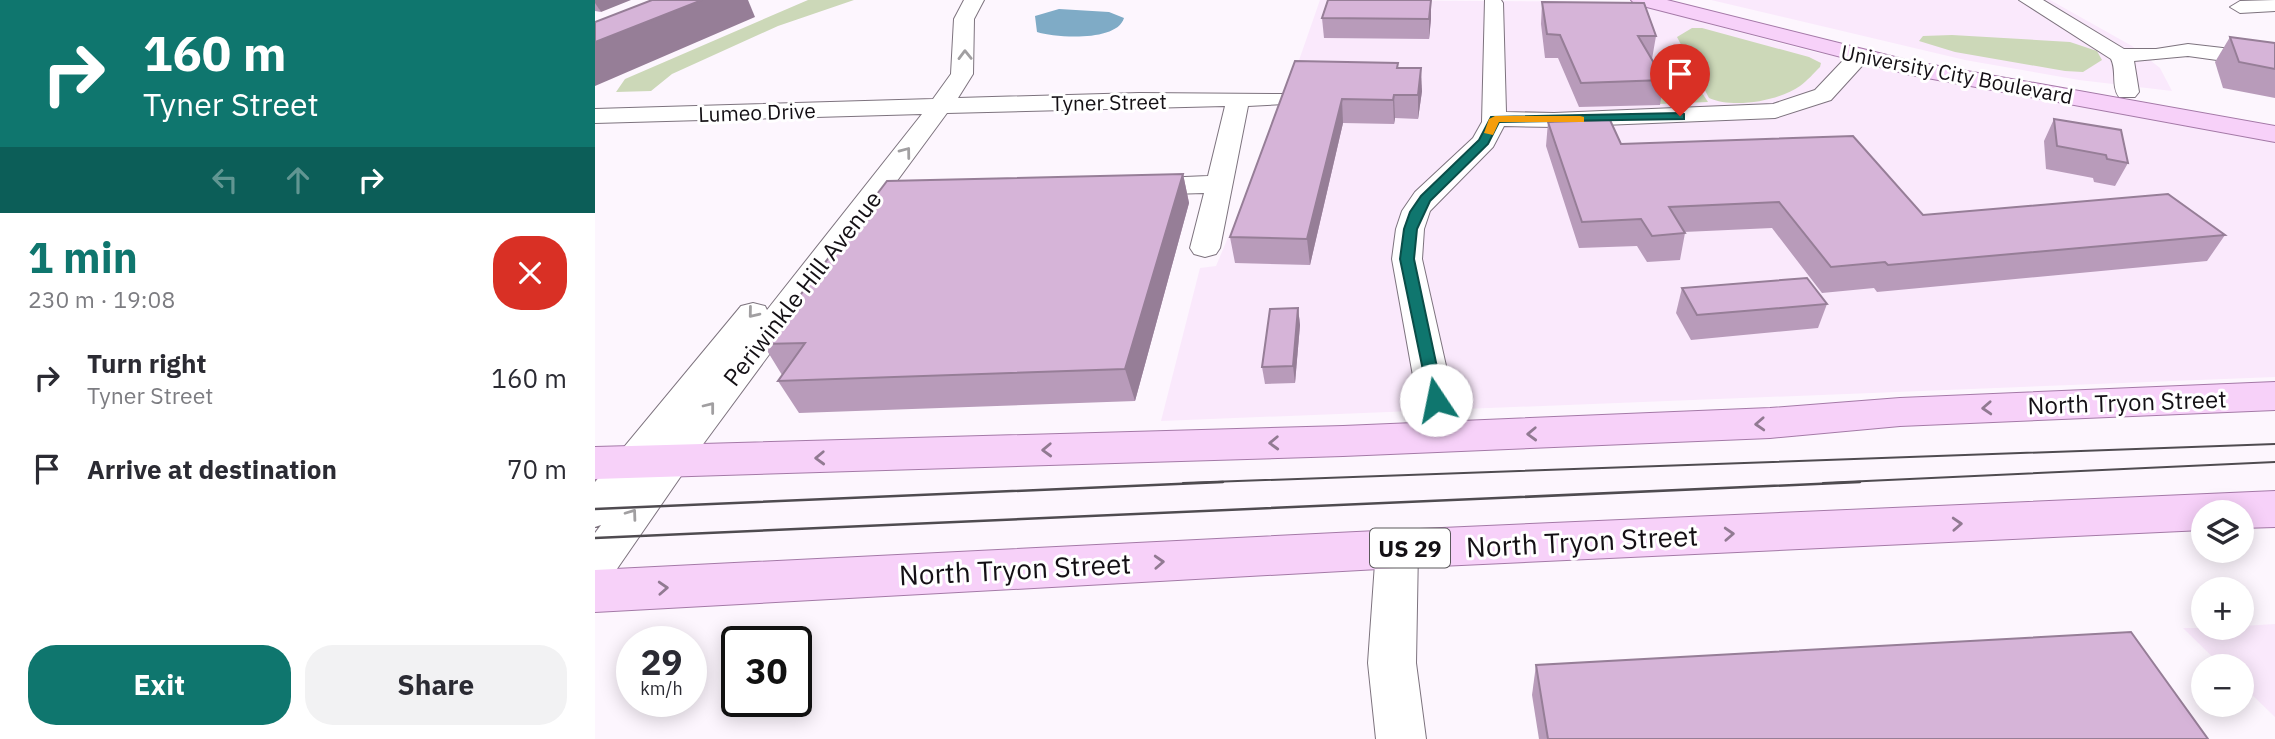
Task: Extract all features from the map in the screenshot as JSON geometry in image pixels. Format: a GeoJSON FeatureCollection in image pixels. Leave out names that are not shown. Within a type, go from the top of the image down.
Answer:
{"type":"FeatureCollection","features":[{"type":"Feature","properties":{"kind":"main road","name":"University City Boulevard"},"geometry":{"type":"LineString","coordinates":[[1642,0],[1860,56],[1972,80],[2275,134]]}},
{"type":"Feature","properties":{"kind":"main road","name":"University City Boulevard"},"geometry":{"type":"LineString","coordinates":[[1695,0],[1933,57],[2275,117]]}},
{"type":"Feature","properties":{"kind":"main road","name":"North Tryon Street"},"geometry":{"type":"LineString","coordinates":[[633,462],[1770,424],[1900,412],[2275,396]]}},
{"type":"Feature","properties":{"kind":"main road","name":"North Tryon Street"},"geometry":{"type":"LineString","coordinates":[[2254,510],[2275,509]]}},
{"type":"Feature","properties":{"kind":"main road","name":"North Tryon Street"},"geometry":{"type":"LineString","coordinates":[[595,591],[1397,549],[2191,513]]}},
{"type":"Feature","properties":{"kind":"street","name":"Periwinkle Hill Avenue"},"geometry":{"type":"LineString","coordinates":[[595,566],[633,462],[888,196],[943,74],[946,19],[960,0]]}},
{"type":"Feature","properties":{"kind":"street","name":"Periwinkle Hill Avenue"},"geometry":{"type":"LineString","coordinates":[[595,511],[929,107],[964,74],[964,16],[974,0]]}},
{"type":"Feature","properties":{"kind":"street"},"geometry":{"type":"LineString","coordinates":[[2029,0],[2120,55],[2156,55],[2188,50],[2275,61]]}},
{"type":"Feature","properties":{"kind":"street"},"geometry":{"type":"LineString","coordinates":[[1443,437],[1407,259],[1407,245],[1413,220],[1421,205],[1484,142],[1495,119],[1493,3]]}},
{"type":"Feature","properties":{"kind":"street"},"geometry":{"type":"LineString","coordinates":[[2240,6],[2275,5]]}},
{"type":"Feature","properties":{"kind":"street"},"geometry":{"type":"LineString","coordinates":[[2120,55],[2126,67],[2127,92]]}},
{"type":"Feature","properties":{"kind":"street"},"geometry":{"type":"LineString","coordinates":[[1495,119],[1651,117],[1775,111],[1823,95],[1860,56]]}},
{"type":"Feature","properties":{"kind":"street","name":"Tyner Street"},"geometry":{"type":"LineString","coordinates":[[929,107],[1277,99]]}},
{"type":"Feature","properties":{"kind":"street"},"geometry":{"type":"LineString","coordinates":[[1205,248],[1238,100]]}},
{"type":"Feature","properties":{"kind":"street","name":"Lumeo Drive"},"geometry":{"type":"LineString","coordinates":[[595,116],[929,107]]}},
{"type":"Feature","properties":{"kind":"street"},"geometry":{"type":"LineString","coordinates":[[1118,188],[1219,184]]}},
{"type":"Feature","properties":{"kind":"street"},"geometry":{"type":"LineString","coordinates":[[1397,549],[1392,663],[1401,739]]}},
{"type":"Feature","properties":{"kind":"shaded area"},"geometry":{"type":"Polygon","coordinates":[[[1320,0],[1638,2],[1818,53],[2275,138],[2275,377],[1161,421],[1200,268],[1216,266],[1282,109],[1320,0]]]}},
{"type":"Feature","properties":{"kind":"shaded area"},"geometry":{"type":"Polygon","coordinates":[[[1711,0],[2050,0],[2132,46],[2160,68],[2172,91],[2079,80],[1965,60],[1711,0]]]}},
{"type":"Feature","properties":{"kind":"shaded area"},"geometry":{"type":"Polygon","coordinates":[[[2275,624],[2275,717],[2254,697],[2254,654],[2210,654],[2195,640],[2254,640],[2254,625],[2275,624]]]}},
{"type":"Feature","properties":{"kind":"shaded area"},"geometry":{"type":"Polygon","coordinates":[[[2183,628],[2191,628],[2191,636],[2183,628]]]}},
{"type":"Feature","properties":{"kind":"green space"},"geometry":{"type":"Polygon","coordinates":[[[808,0],[854,0],[778,26],[672,74],[651,91],[616,92],[625,79],[808,0]]]}},
{"type":"Feature","properties":{"kind":"green space"},"geometry":{"type":"Polygon","coordinates":[[[1692,28],[1702,28],[1809,57],[1821,63],[1820,67],[1800,86],[1780,96],[1743,103],[1709,98],[1677,37],[1692,28]]]}},
{"type":"Feature","properties":{"kind":"green space"},"geometry":{"type":"Polygon","coordinates":[[[1952,35],[2070,42],[2097,51],[2102,60],[2083,72],[2065,71],[1955,52],[1919,41],[1923,36],[1952,35]]]}},
{"type":"Feature","properties":{"kind":"green space"},"geometry":{"type":"Polygon","coordinates":[[[1689,73],[1708,102],[1659,104],[1643,74],[1689,73]]]}},
{"type":"Feature","properties":{"kind":"water"},"geometry":{"type":"Polygon","coordinates":[[[1059,9],[1109,12],[1124,18],[1119,26],[1098,35],[1071,37],[1037,32],[1035,16],[1059,9]]]}},
{"type":"Feature","properties":{"kind":"building"},"geometry":{"type":"Polygon","coordinates":[[[652,0],[702,0],[595,42],[595,22],[652,0]]]}},
{"type":"Feature","properties":{"kind":"building"},"geometry":{"type":"Polygon","coordinates":[[[1328,0],[1431,0],[1429,19],[1322,18],[1328,0]]]}},
{"type":"Feature","properties":{"kind":"building"},"geometry":{"type":"Polygon","coordinates":[[[1542,2],[1644,3],[1656,36],[1638,36],[1664,80],[1581,83],[1560,35],[1547,34],[1542,2]]]}},
{"type":"Feature","properties":{"kind":"building"},"geometry":{"type":"Polygon","coordinates":[[[2230,37],[2275,43],[2275,69],[2239,62],[2230,37]]]}},
{"type":"Feature","properties":{"kind":"building"},"geometry":{"type":"Polygon","coordinates":[[[1295,61],[1398,63],[1397,68],[1421,68],[1418,95],[1394,95],[1393,100],[1342,99],[1307,239],[1230,237],[1295,61]]]}},
{"type":"Feature","properties":{"kind":"building"},"geometry":{"type":"Polygon","coordinates":[[[2054,119],[2121,130],[2128,163],[2107,159],[2106,155],[2057,146],[2054,119]]]}},
{"type":"Feature","properties":{"kind":"building"},"geometry":{"type":"Polygon","coordinates":[[[1610,120],[1621,144],[1853,136],[1923,215],[2168,194],[2225,235],[1888,265],[1885,262],[1831,267],[1779,202],[1669,207],[1685,233],[1652,236],[1641,219],[1582,222],[1548,122],[1610,120]]]}},
{"type":"Feature","properties":{"kind":"building"},"geometry":{"type":"Polygon","coordinates":[[[1183,174],[1125,369],[778,381],[805,343],[763,344],[887,181],[1183,174]]]}},
{"type":"Feature","properties":{"kind":"building"},"geometry":{"type":"Polygon","coordinates":[[[1807,278],[1827,304],[1697,315],[1682,288],[1807,278]]]}},
{"type":"Feature","properties":{"kind":"building"},"geometry":{"type":"Polygon","coordinates":[[[1298,308],[1293,366],[1262,367],[1270,309],[1298,308]]]}},
{"type":"Feature","properties":{"kind":"building"},"geometry":{"type":"Polygon","coordinates":[[[2131,632],[2208,739],[1548,739],[1536,665],[2131,632]]]}},
{"type":"Feature","properties":{"kind":"tram line"},"geometry":{"type":"LineString","coordinates":[[1183,483],[2275,444]]}},
{"type":"Feature","properties":{"kind":"tram line"},"geometry":{"type":"LineString","coordinates":[[1823,483],[2275,462]]}},
{"type":"Feature","properties":{"kind":"tram line"},"geometry":{"type":"LineString","coordinates":[[595,509],[1223,482]]}},
{"type":"Feature","properties":{"kind":"tram line"},"geometry":{"type":"LineString","coordinates":[[595,538],[1860,482]]}},
{"type":"Feature","properties":{"kind":"slow traffic"},"geometry":{"type":"LineString","coordinates":[[1489,133],[1495,119],[1580,119]]}},
{"type":"Feature","properties":{"kind":"route"},"geometry":{"type":"LineString","coordinates":[[1436,400],[1407,259],[1407,245],[1416,212],[1425,198],[1484,142],[1495,119],[1680,116]]}}]}
